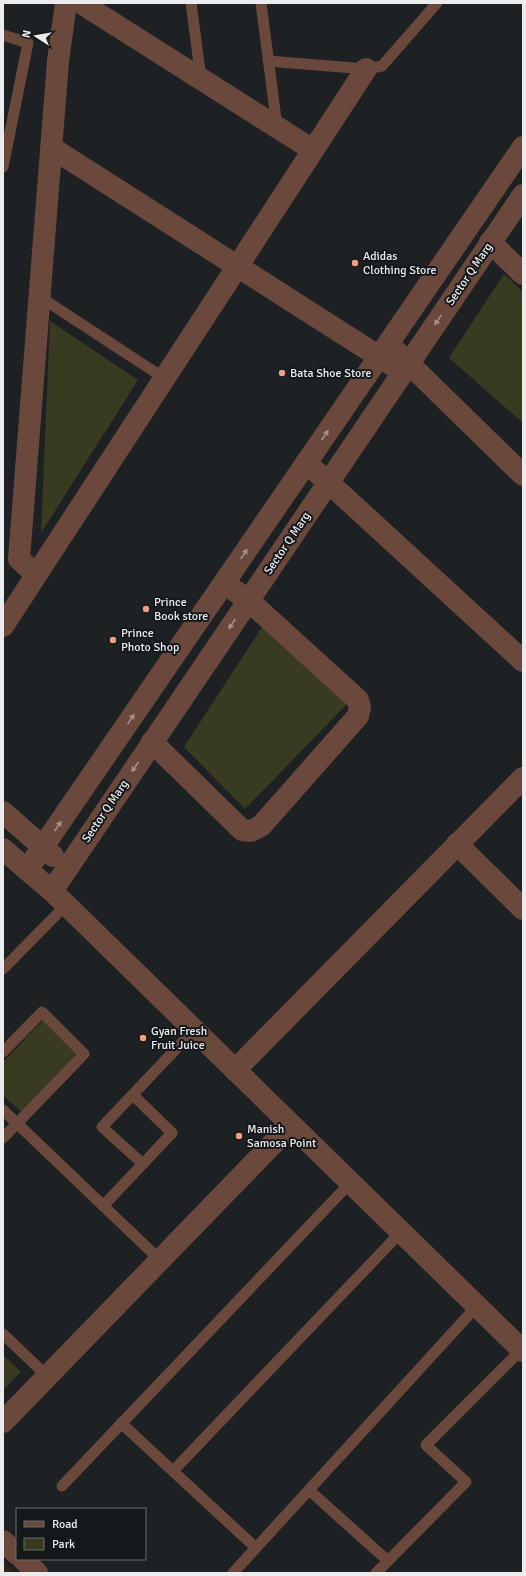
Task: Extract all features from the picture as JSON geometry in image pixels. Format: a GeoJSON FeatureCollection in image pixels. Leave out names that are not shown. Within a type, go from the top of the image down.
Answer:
{"type":"FeatureCollection","features":[{"type":"Feature","properties":{"kind":"street"},"geometry":{"type":"LineString","coordinates":[[36,575],[19,559],[58,61],[66,3]]}},
{"type":"Feature","properties":{"kind":"street"},"geometry":{"type":"LineString","coordinates":[[81,3],[313,150]]}},
{"type":"Feature","properties":{"kind":"street"},"geometry":{"type":"LineString","coordinates":[[3,626],[366,69]]}},
{"type":"Feature","properties":{"kind":"street"},"geometry":{"type":"LineString","coordinates":[[27,870],[523,147]]}},
{"type":"Feature","properties":{"kind":"street"},"geometry":{"type":"LineString","coordinates":[[52,148],[237,266],[384,350],[406,368],[523,475]]}},
{"type":"Feature","properties":{"kind":"street","name":"Sector Q Marg"},"geometry":{"type":"LineString","coordinates":[[59,898],[67,868],[523,195]]}},
{"type":"Feature","properties":{"kind":"street"},"geometry":{"type":"LineString","coordinates":[[490,242],[523,274]]}},
{"type":"Feature","properties":{"kind":"street"},"geometry":{"type":"LineString","coordinates":[[306,464],[328,482],[523,661]]}},
{"type":"Feature","properties":{"kind":"street"},"geometry":{"type":"LineString","coordinates":[[152,742],[242,830],[251,831],[261,826],[358,716],[360,707],[358,700],[248,600],[224,583]]}},
{"type":"Feature","properties":{"kind":"street"},"geometry":{"type":"LineString","coordinates":[[235,1070],[523,778]]}},
{"type":"Feature","properties":{"kind":"street"},"geometry":{"type":"LineString","coordinates":[[3,812],[67,868]]}},
{"type":"Feature","properties":{"kind":"street"},"geometry":{"type":"LineString","coordinates":[[457,844],[523,909]]}},
{"type":"Feature","properties":{"kind":"street"},"geometry":{"type":"LineString","coordinates":[[3,849],[59,898],[522,1350]]}},
{"type":"Feature","properties":{"kind":"street"},"geometry":{"type":"LineString","coordinates":[[3,1422],[291,1125]]}},
{"type":"Feature","properties":{"kind":"street"},"geometry":{"type":"LineString","coordinates":[[3,1541],[16,1553]]}},
{"type":"Feature","properties":{"kind":"street"},"geometry":{"type":"LineString","coordinates":[[24,1560],[38,1573]]}},
{"type":"Feature","properties":{"kind":"lane"},"geometry":{"type":"LineString","coordinates":[[191,3],[201,79]]}},
{"type":"Feature","properties":{"kind":"lane"},"geometry":{"type":"LineString","coordinates":[[261,3],[277,127]]}},
{"type":"Feature","properties":{"kind":"lane"},"geometry":{"type":"LineString","coordinates":[[268,61],[366,69],[382,66],[438,3]]}},
{"type":"Feature","properties":{"kind":"lane"},"geometry":{"type":"LineString","coordinates":[[3,35],[28,43],[3,167]]}},
{"type":"Feature","properties":{"kind":"lane"},"geometry":{"type":"LineString","coordinates":[[40,297],[164,378]]}},
{"type":"Feature","properties":{"kind":"lane"},"geometry":{"type":"LineString","coordinates":[[3,968],[59,898]]}},
{"type":"Feature","properties":{"kind":"lane"},"geometry":{"type":"LineString","coordinates":[[3,1052],[42,1012],[84,1054],[3,1138]]}},
{"type":"Feature","properties":{"kind":"lane"},"geometry":{"type":"LineString","coordinates":[[143,1164],[102,1127],[194,1030]]}},
{"type":"Feature","properties":{"kind":"lane"},"geometry":{"type":"LineString","coordinates":[[103,1206],[172,1133],[133,1094]]}},
{"type":"Feature","properties":{"kind":"lane"},"geometry":{"type":"LineString","coordinates":[[3,1110],[160,1260]]}},
{"type":"Feature","properties":{"kind":"lane"},"geometry":{"type":"LineString","coordinates":[[62,1486],[350,1182]]}},
{"type":"Feature","properties":{"kind":"lane"},"geometry":{"type":"LineString","coordinates":[[174,1471],[401,1232]]}},
{"type":"Feature","properties":{"kind":"lane"},"geometry":{"type":"LineString","coordinates":[[233,1573],[477,1306]]}},
{"type":"Feature","properties":{"kind":"lane"},"geometry":{"type":"LineString","coordinates":[[3,1334],[47,1376]]}},
{"type":"Feature","properties":{"kind":"lane"},"geometry":{"type":"LineString","coordinates":[[376,1573],[466,1482],[426,1445],[522,1350]]}},
{"type":"Feature","properties":{"kind":"lane"},"geometry":{"type":"LineString","coordinates":[[121,1423],[256,1548]]}},
{"type":"Feature","properties":{"kind":"lane"},"geometry":{"type":"LineString","coordinates":[[309,1490],[388,1561]]}},
{"type":"Feature","properties":{"kind":"shaded area"},"geometry":{"type":"Polygon","coordinates":[[[3,1562],[15,1573],[3,1573],[3,1562]]]}},
{"type":"Feature","properties":{"kind":"green space"},"geometry":{"type":"Polygon","coordinates":[[[504,274],[523,292],[523,423],[449,358],[504,274]]]}},
{"type":"Feature","properties":{"kind":"green space"},"geometry":{"type":"Polygon","coordinates":[[[50,321],[138,380],[41,533],[50,321]]]}},
{"type":"Feature","properties":{"kind":"green space"},"geometry":{"type":"Polygon","coordinates":[[[264,624],[348,703],[245,809],[184,747],[264,624]]]}},
{"type":"Feature","properties":{"kind":"green space"},"geometry":{"type":"Polygon","coordinates":[[[43,1020],[77,1053],[21,1112],[3,1095],[3,1062],[43,1020]]]}},
{"type":"Feature","properties":{"kind":"green space"},"geometry":{"type":"Polygon","coordinates":[[[3,1355],[21,1372],[3,1390],[3,1355]]]}},
{"type":"Feature","properties":{"kind":"place","name":"Adidas Clothing Store"},"geometry":{"type":"Point","coordinates":[355,263]}},
{"type":"Feature","properties":{"kind":"place","name":"Bata Shoe Store"},"geometry":{"type":"Point","coordinates":[282,373]}},
{"type":"Feature","properties":{"kind":"place","name":"Prince Book store"},"geometry":{"type":"Point","coordinates":[146,609]}},
{"type":"Feature","properties":{"kind":"place","name":"Prince Photo Shop"},"geometry":{"type":"Point","coordinates":[113,640]}},
{"type":"Feature","properties":{"kind":"place","name":"Gyan Fresh Fruit Juice"},"geometry":{"type":"Point","coordinates":[143,1038]}},
{"type":"Feature","properties":{"kind":"place","name":"Manish Samosa Point"},"geometry":{"type":"Point","coordinates":[239,1136]}}]}
